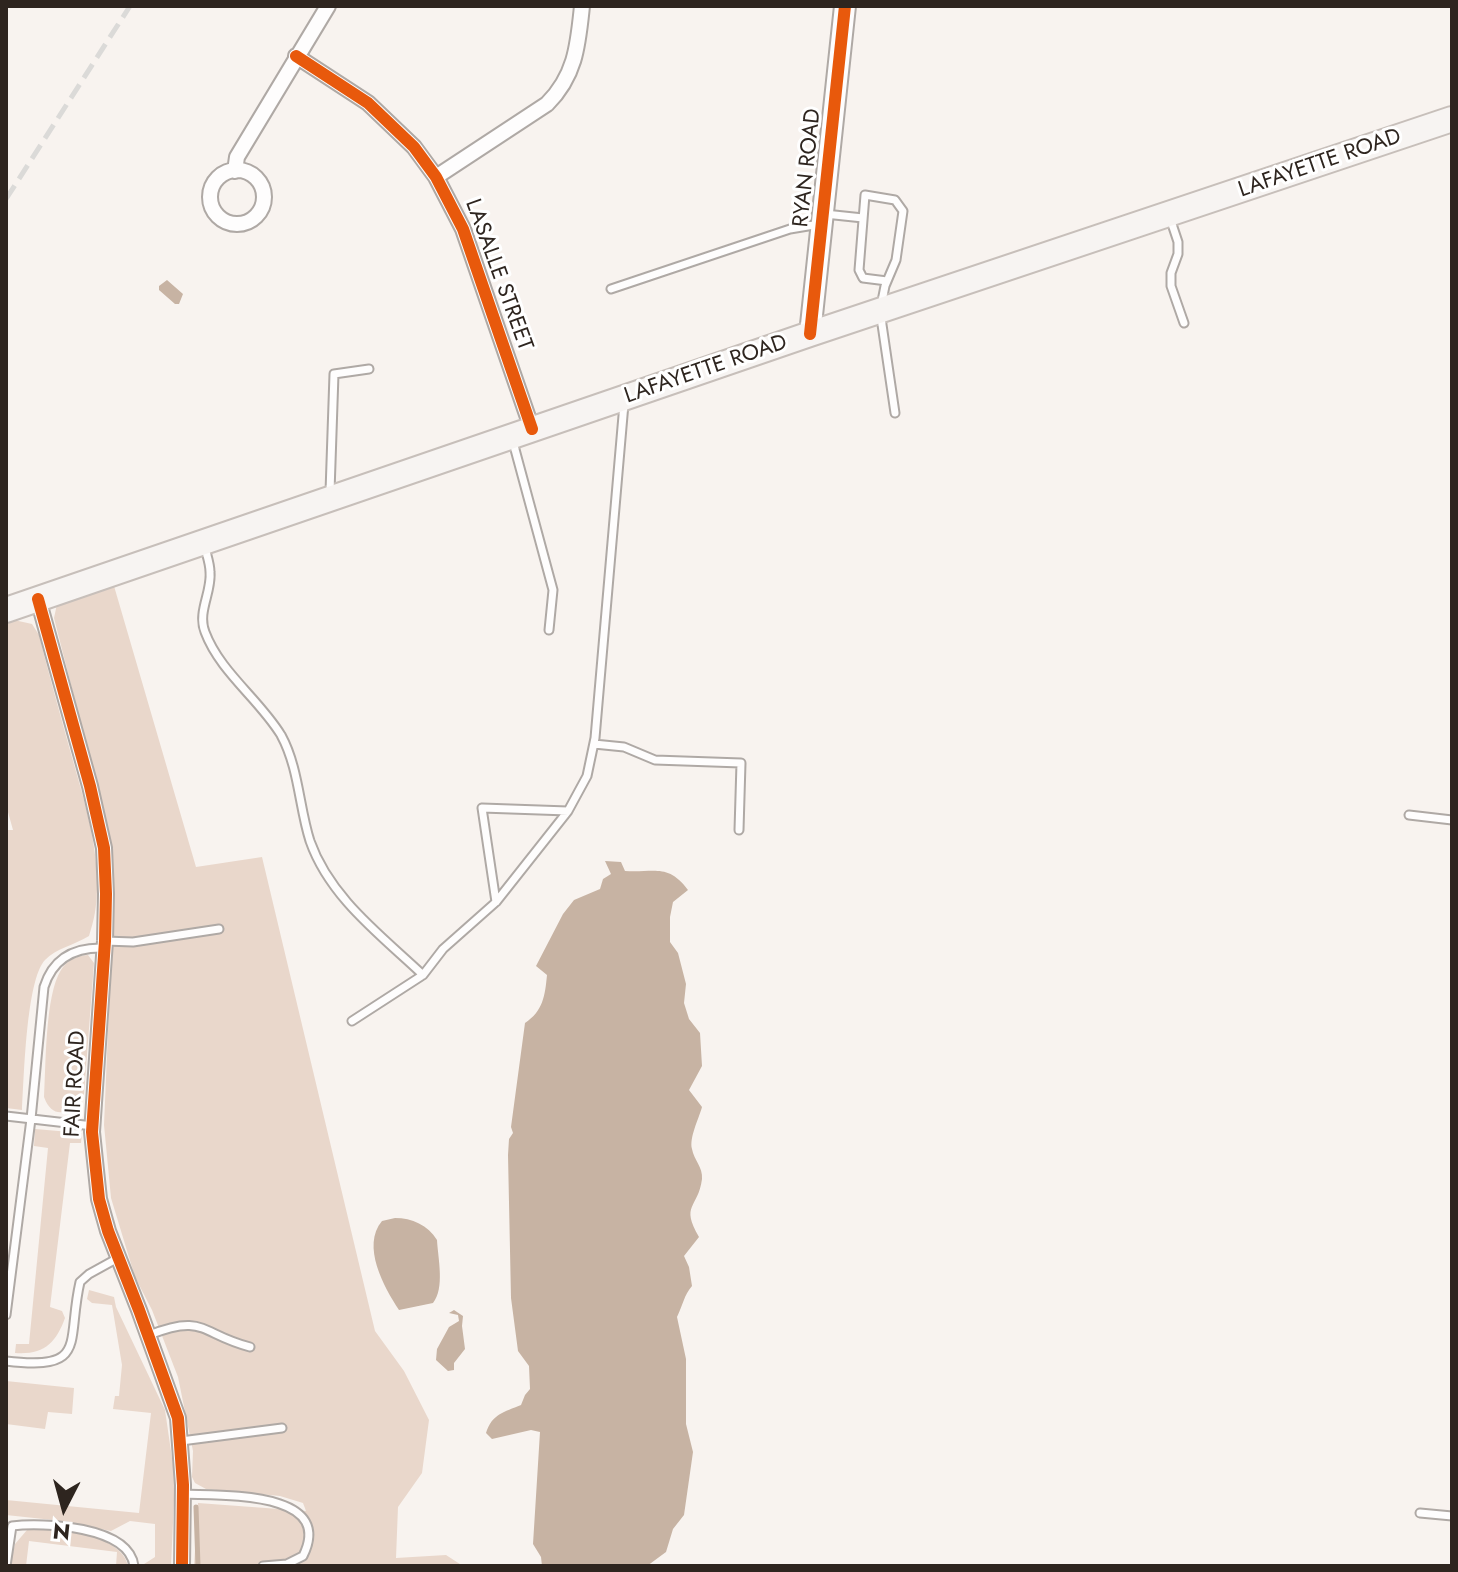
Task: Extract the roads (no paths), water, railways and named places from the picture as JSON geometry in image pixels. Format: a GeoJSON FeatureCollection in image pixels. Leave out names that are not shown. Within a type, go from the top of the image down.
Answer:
{"type":"FeatureCollection","features":[{"type":"Feature","properties":{"kind":"main road","name":"LAFAYETTE ROAD"},"geometry":{"type":"LineString","coordinates":[[6,610],[810,334],[1452,119]]}},
{"type":"Feature","properties":{"kind":"street"},"geometry":{"type":"LineString","coordinates":[[235,171],[237,157],[328,6]]}},
{"type":"Feature","properties":{"kind":"street"},"geometry":{"type":"LineString","coordinates":[[436,177],[547,104],[559,92],[576,59],[582,6]]}},
{"type":"Feature","properties":{"kind":"street","name":"RYAN ROAD"},"geometry":{"type":"LineString","coordinates":[[810,334],[845,6]]}},
{"type":"Feature","properties":{"kind":"street","name":"LASALLE STREET"},"geometry":{"type":"LineString","coordinates":[[296,56],[368,103],[414,147],[436,177],[463,229],[521,433]]}},
{"type":"Feature","properties":{"kind":"street","name":"FAIR ROAD"},"geometry":{"type":"LineString","coordinates":[[38,599],[104,848],[104,944],[93,1126],[94,1166],[99,1199],[118,1258],[178,1418],[183,1494],[182,1566]]}},
{"type":"Feature","properties":{"kind":"lane"},"geometry":{"type":"LineString","coordinates":[[887,281],[863,278],[859,270],[865,195],[895,200],[903,211],[896,260],[880,311],[895,413]]}},
{"type":"Feature","properties":{"kind":"lane"},"geometry":{"type":"LineString","coordinates":[[1169,216],[1178,242],[1171,286],[1184,323]]}},
{"type":"Feature","properties":{"kind":"lane"},"geometry":{"type":"LineString","coordinates":[[611,289],[822,219],[863,218]]}},
{"type":"Feature","properties":{"kind":"lane"},"geometry":{"type":"LineString","coordinates":[[330,498],[334,374],[369,369]]}},
{"type":"Feature","properties":{"kind":"lane"},"geometry":{"type":"LineString","coordinates":[[352,1021],[423,975],[443,949],[496,902],[568,811],[587,776],[594,744],[625,398]]}},
{"type":"Feature","properties":{"kind":"lane"},"geometry":{"type":"LineString","coordinates":[[521,433],[553,590],[549,630]]}},
{"type":"Feature","properties":{"kind":"lane"},"geometry":{"type":"LineString","coordinates":[[204,542],[211,574],[203,608],[204,630],[223,663],[280,735],[292,761],[311,842],[329,880],[348,904],[423,975]]}},
{"type":"Feature","properties":{"kind":"lane"},"geometry":{"type":"LineString","coordinates":[[594,744],[624,747],[655,760],[741,763],[739,830]]}},
{"type":"Feature","properties":{"kind":"lane"},"geometry":{"type":"LineString","coordinates":[[496,902],[482,808],[568,811]]}},
{"type":"Feature","properties":{"kind":"lane"},"geometry":{"type":"LineString","coordinates":[[1409,815],[1452,820]]}},
{"type":"Feature","properties":{"kind":"lane"},"geometry":{"type":"LineString","coordinates":[[6,1315],[31,1119],[42,996],[50,970],[57,962],[80,949],[219,929]]}},
{"type":"Feature","properties":{"kind":"lane"},"geometry":{"type":"LineString","coordinates":[[6,1116],[93,1126]]}},
{"type":"Feature","properties":{"kind":"lane"},"geometry":{"type":"LineString","coordinates":[[6,1361],[37,1365],[53,1363],[64,1357],[75,1332],[80,1282],[118,1258]]}},
{"type":"Feature","properties":{"kind":"lane"},"geometry":{"type":"LineString","coordinates":[[149,1335],[174,1326],[197,1325],[250,1347]]}},
{"type":"Feature","properties":{"kind":"lane"},"geometry":{"type":"LineString","coordinates":[[181,1441],[282,1428]]}},
{"type":"Feature","properties":{"kind":"lane"},"geometry":{"type":"LineString","coordinates":[[183,1494],[277,1502],[294,1508],[309,1527],[310,1536],[303,1556],[287,1564],[263,1566]]}},
{"type":"Feature","properties":{"kind":"lane"},"geometry":{"type":"LineString","coordinates":[[1420,1513],[1452,1516]]}},
{"type":"Feature","properties":{"kind":"lane"},"geometry":{"type":"LineString","coordinates":[[6,1566],[9,1526],[52,1526],[105,1535],[133,1555],[134,1566]]}},
{"type":"Feature","properties":{"kind":"waterway"},"geometry":{"type":"LineString","coordinates":[[196,1507],[198,1566]]}},
{"type":"Feature","properties":{"kind":"railway"},"geometry":{"type":"LineString","coordinates":[[6,199],[130,6]]}}]}
